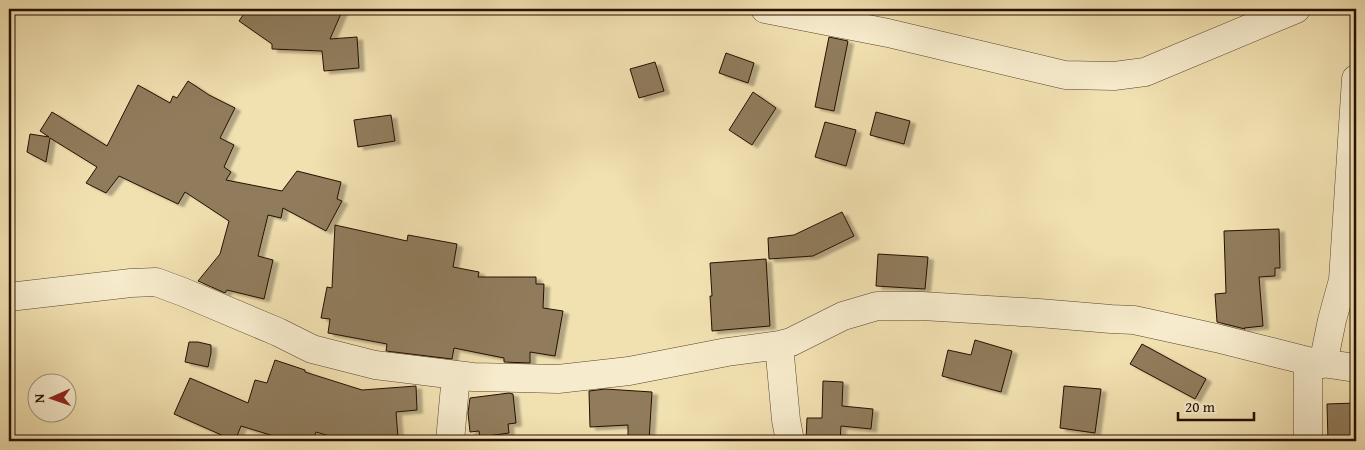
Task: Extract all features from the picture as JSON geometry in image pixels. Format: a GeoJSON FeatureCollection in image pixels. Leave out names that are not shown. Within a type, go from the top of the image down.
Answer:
{"type":"FeatureCollection","features":[{"type":"Feature","properties":{"kind":"street"},"geometry":{"type":"LineString","coordinates":[[765,9],[888,33],[1065,75],[1114,76],[1145,72],[1296,9]]}},
{"type":"Feature","properties":{"kind":"street"},"geometry":{"type":"LineString","coordinates":[[1308,441],[1315,363],[1332,320],[1343,280],[1356,79]]}},
{"type":"Feature","properties":{"kind":"street"},"geometry":{"type":"LineString","coordinates":[[9,297],[130,283],[156,282],[278,332],[312,349],[375,365],[472,377],[558,379],[630,371],[727,352],[779,345],[791,342],[843,316],[878,306],[922,306],[1134,320],[1225,340],[1315,363],[1356,368]]}},
{"type":"Feature","properties":{"kind":"street"},"geometry":{"type":"LineString","coordinates":[[779,345],[786,420],[790,441]]}},
{"type":"Feature","properties":{"kind":"street"},"geometry":{"type":"LineString","coordinates":[[450,441],[456,375]]}},
{"type":"Feature","properties":{"kind":"building"},"geometry":{"type":"Polygon","coordinates":[[[247,9],[343,9],[330,39],[357,37],[359,68],[324,71],[322,51],[272,49],[272,44],[239,21],[247,9]]]}},
{"type":"Feature","properties":{"kind":"building"},"geometry":{"type":"Polygon","coordinates":[[[829,37],[848,41],[834,111],[815,107],[829,37]]]}},
{"type":"Feature","properties":{"kind":"building"},"geometry":{"type":"Polygon","coordinates":[[[726,53],[754,63],[748,83],[719,73],[726,53]]]}},
{"type":"Feature","properties":{"kind":"building"},"geometry":{"type":"Polygon","coordinates":[[[655,62],[664,91],[639,98],[630,69],[655,62]]]}},
{"type":"Feature","properties":{"kind":"building"},"geometry":{"type":"Polygon","coordinates":[[[188,81],[209,95],[235,108],[220,138],[234,145],[224,167],[231,172],[226,180],[282,191],[297,171],[341,182],[337,199],[342,201],[326,231],[283,208],[281,218],[268,215],[258,256],[273,260],[264,299],[227,290],[225,293],[198,281],[220,254],[229,221],[185,192],[178,204],[119,176],[106,193],[86,183],[97,167],[50,138],[46,162],[27,152],[30,134],[49,137],[40,131],[52,112],[107,146],[138,85],[170,103],[173,96],[177,98],[188,81]]]}},
{"type":"Feature","properties":{"kind":"building"},"geometry":{"type":"Polygon","coordinates":[[[753,92],[776,108],[752,145],[729,130],[753,92]]]}},
{"type":"Feature","properties":{"kind":"building"},"geometry":{"type":"Polygon","coordinates":[[[876,112],[910,121],[904,144],[870,135],[876,112]]]}},
{"type":"Feature","properties":{"kind":"building"},"geometry":{"type":"Polygon","coordinates":[[[391,115],[395,141],[358,147],[354,120],[391,115]]]}},
{"type":"Feature","properties":{"kind":"building"},"geometry":{"type":"Polygon","coordinates":[[[825,122],[856,130],[846,166],[815,157],[825,122]]]}},
{"type":"Feature","properties":{"kind":"building"},"geometry":{"type":"Polygon","coordinates":[[[842,212],[854,236],[813,256],[769,259],[768,238],[794,235],[842,212]]]}},
{"type":"Feature","properties":{"kind":"building"},"geometry":{"type":"Polygon","coordinates":[[[335,225],[407,241],[408,235],[457,244],[453,267],[479,272],[478,277],[536,277],[536,284],[544,284],[543,308],[563,311],[555,356],[530,352],[530,363],[504,362],[504,358],[454,348],[452,359],[386,351],[387,344],[328,333],[330,319],[321,318],[327,287],[332,288],[335,225]]]}},
{"type":"Feature","properties":{"kind":"building"},"geometry":{"type":"Polygon","coordinates":[[[1279,229],[1280,268],[1275,268],[1275,276],[1259,277],[1263,326],[1245,329],[1217,322],[1215,294],[1226,293],[1224,231],[1279,229]]]}},
{"type":"Feature","properties":{"kind":"building"},"geometry":{"type":"Polygon","coordinates":[[[878,254],[928,257],[925,289],[876,286],[878,254]]]}},
{"type":"Feature","properties":{"kind":"building"},"geometry":{"type":"Polygon","coordinates":[[[766,259],[770,326],[712,331],[710,263],[766,259]]]}},
{"type":"Feature","properties":{"kind":"building"},"geometry":{"type":"Polygon","coordinates":[[[975,340],[1012,351],[1001,392],[942,376],[948,350],[971,355],[975,340]]]}},
{"type":"Feature","properties":{"kind":"building"},"geometry":{"type":"Polygon","coordinates":[[[189,342],[211,345],[208,367],[185,362],[189,342]]]}},
{"type":"Feature","properties":{"kind":"building"},"geometry":{"type":"Polygon","coordinates":[[[1142,344],[1206,379],[1195,399],[1130,364],[1142,344]]]}},
{"type":"Feature","properties":{"kind":"building"},"geometry":{"type":"Polygon","coordinates":[[[275,360],[305,370],[305,372],[362,390],[416,386],[417,410],[396,412],[398,437],[358,439],[357,441],[346,441],[316,432],[313,441],[290,441],[241,426],[235,441],[174,414],[190,378],[248,403],[255,380],[267,383],[275,360]]]}},
{"type":"Feature","properties":{"kind":"building"},"geometry":{"type":"Polygon","coordinates":[[[823,381],[843,382],[842,406],[873,409],[871,429],[841,426],[840,441],[806,441],[807,418],[822,418],[823,381]]]}},
{"type":"Feature","properties":{"kind":"building"},"geometry":{"type":"Polygon","coordinates":[[[1064,386],[1101,389],[1095,433],[1060,428],[1064,386]]]}},
{"type":"Feature","properties":{"kind":"building"},"geometry":{"type":"Polygon","coordinates":[[[605,389],[652,392],[649,441],[628,441],[628,425],[590,427],[589,391],[605,389]]]}},
{"type":"Feature","properties":{"kind":"building"},"geometry":{"type":"Polygon","coordinates":[[[513,394],[516,423],[508,424],[509,433],[480,437],[479,431],[470,432],[468,413],[470,398],[513,394]]]}},
{"type":"Feature","properties":{"kind":"building"},"geometry":{"type":"Polygon","coordinates":[[[1356,403],[1356,441],[1328,441],[1327,404],[1356,403]]]}}]}
